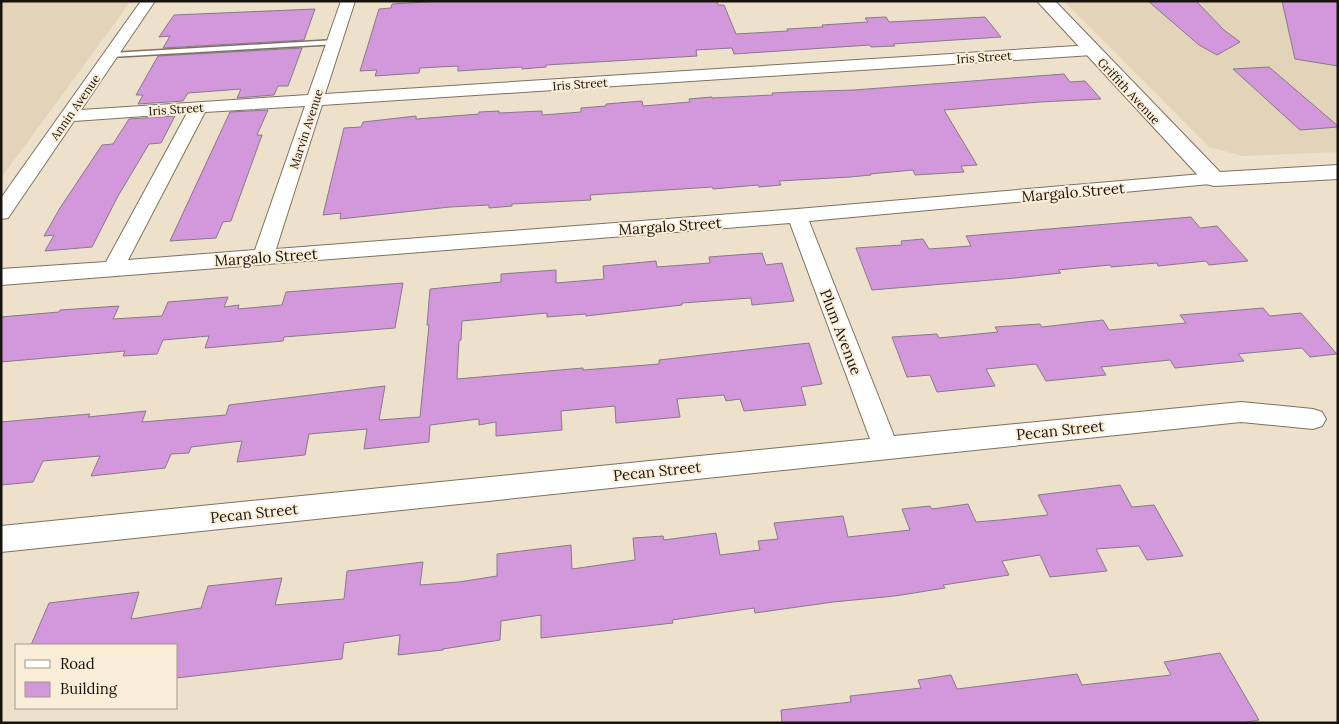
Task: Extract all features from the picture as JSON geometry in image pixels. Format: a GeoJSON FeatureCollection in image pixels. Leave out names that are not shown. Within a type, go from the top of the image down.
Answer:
{"type":"FeatureCollection","features":[{"type":"Feature","properties":{"kind":"street","name":"Annin Avenue"},"geometry":{"type":"LineString","coordinates":[[1,213],[148,1]]}},
{"type":"Feature","properties":{"kind":"street","name":"Marvin Avenue"},"geometry":{"type":"LineString","coordinates":[[264,257],[348,1]]}},
{"type":"Feature","properties":{"kind":"street","name":"Griffith Avenue"},"geometry":{"type":"LineString","coordinates":[[1045,1],[1214,180]]}},
{"type":"Feature","properties":{"kind":"street","name":"Iris Street"},"geometry":{"type":"LineString","coordinates":[[68,116],[1092,50]]}},
{"type":"Feature","properties":{"kind":"street"},"geometry":{"type":"LineString","coordinates":[[114,268],[199,108]]}},
{"type":"Feature","properties":{"kind":"street","name":"Margalo Street"},"geometry":{"type":"LineString","coordinates":[[1,277],[797,216],[1214,180],[1338,172]]}},
{"type":"Feature","properties":{"kind":"street","name":"Plum Avenue"},"geometry":{"type":"LineString","coordinates":[[797,216],[886,448]]}},
{"type":"Feature","properties":{"kind":"street","name":"Pecan Street"},"geometry":{"type":"LineString","coordinates":[[1,539],[1241,412],[1313,419]]}},
{"type":"Feature","properties":{"kind":"lane"},"geometry":{"type":"LineString","coordinates":[[111,56],[335,42]]}},
{"type":"Feature","properties":{"kind":"shaded area"},"geometry":{"type":"Polygon","coordinates":[[[1,1],[131,1],[1,178],[1,1]]]}},
{"type":"Feature","properties":{"kind":"shaded area"},"geometry":{"type":"Polygon","coordinates":[[[1064,1],[1338,1],[1338,152],[1243,156],[1209,147],[1064,1]]]}},
{"type":"Feature","properties":{"kind":"building"},"geometry":{"type":"Polygon","coordinates":[[[442,1],[717,1],[718,5],[724,5],[736,34],[788,31],[787,29],[868,22],[865,18],[886,17],[889,22],[985,17],[1001,37],[893,44],[895,46],[871,47],[870,45],[734,54],[732,48],[696,50],[697,56],[546,65],[546,67],[522,69],[522,67],[458,71],[458,66],[420,68],[419,73],[375,76],[377,70],[360,71],[379,9],[391,8],[392,4],[442,1]]]}},
{"type":"Feature","properties":{"kind":"building"},"geometry":{"type":"Polygon","coordinates":[[[1148,1],[1196,1],[1224,30],[1240,42],[1217,55],[1199,45],[1148,1]]]}},
{"type":"Feature","properties":{"kind":"building"},"geometry":{"type":"Polygon","coordinates":[[[1282,1],[1338,1],[1338,66],[1295,59],[1282,1]]]}},
{"type":"Feature","properties":{"kind":"building"},"geometry":{"type":"Polygon","coordinates":[[[315,9],[304,40],[163,48],[170,36],[159,37],[174,15],[315,9]]]}},
{"type":"Feature","properties":{"kind":"building"},"geometry":{"type":"Polygon","coordinates":[[[302,48],[288,86],[278,86],[274,95],[237,98],[241,89],[188,93],[183,101],[138,104],[143,95],[136,95],[158,56],[302,48]]]}},
{"type":"Feature","properties":{"kind":"building"},"geometry":{"type":"Polygon","coordinates":[[[1269,67],[1338,127],[1300,130],[1233,69],[1269,67]]]}},
{"type":"Feature","properties":{"kind":"building"},"geometry":{"type":"Polygon","coordinates":[[[1064,74],[1070,82],[1085,81],[1101,99],[944,110],[977,165],[961,166],[964,172],[915,175],[913,170],[850,177],[779,181],[781,185],[759,187],[758,185],[713,189],[712,187],[590,195],[591,200],[512,204],[512,206],[489,208],[489,205],[450,207],[340,219],[341,213],[323,215],[344,128],[361,127],[363,122],[416,116],[416,119],[499,111],[499,113],[542,111],[542,115],[581,112],[581,108],[642,101],[643,106],[690,102],[689,99],[712,97],[854,90],[1064,74]]]}},
{"type":"Feature","properties":{"kind":"building"},"geometry":{"type":"Polygon","coordinates":[[[268,110],[257,135],[262,135],[231,221],[223,222],[216,238],[170,241],[230,112],[268,110]]]}},
{"type":"Feature","properties":{"kind":"building"},"geometry":{"type":"Polygon","coordinates":[[[175,116],[161,143],[149,144],[118,196],[92,247],[45,251],[54,235],[44,236],[60,208],[102,145],[113,144],[129,119],[175,116]]]}},
{"type":"Feature","properties":{"kind":"building"},"geometry":{"type":"Polygon","coordinates":[[[1191,217],[1200,228],[1217,226],[1248,261],[1209,265],[1206,261],[1158,266],[1157,263],[1111,267],[1110,265],[1058,270],[1061,273],[1015,278],[872,290],[856,248],[902,245],[901,241],[923,239],[929,249],[971,246],[966,236],[1191,217]]]}},
{"type":"Feature","properties":{"kind":"building"},"geometry":{"type":"Polygon","coordinates":[[[762,253],[766,265],[782,263],[794,301],[752,305],[751,298],[682,303],[682,305],[586,316],[586,314],[547,317],[547,313],[462,321],[457,379],[583,368],[583,370],[659,364],[659,360],[809,343],[822,384],[801,387],[806,405],[744,411],[740,399],[726,401],[724,395],[677,399],[680,417],[616,423],[615,406],[561,411],[562,430],[496,436],[496,422],[479,425],[479,419],[430,425],[429,442],[364,449],[367,429],[309,434],[305,455],[237,462],[242,441],[191,447],[189,453],[171,454],[165,468],[91,476],[100,456],[43,461],[33,482],[1,485],[1,422],[90,414],[88,417],[146,411],[142,422],[226,415],[229,405],[385,386],[379,420],[420,417],[429,325],[427,325],[430,289],[501,282],[501,274],[556,270],[556,283],[604,279],[603,266],[656,261],[657,267],[710,263],[709,257],[762,253]]]}},
{"type":"Feature","properties":{"kind":"building"},"geometry":{"type":"Polygon","coordinates":[[[403,283],[395,328],[284,337],[283,341],[205,348],[209,336],[163,340],[157,354],[123,356],[125,351],[1,362],[1,317],[119,306],[113,319],[162,316],[168,302],[228,297],[224,307],[239,305],[238,309],[282,305],[286,292],[403,283]]]}},
{"type":"Feature","properties":{"kind":"building"},"geometry":{"type":"Polygon","coordinates":[[[1263,308],[1270,316],[1301,313],[1337,354],[1310,357],[1302,348],[1238,354],[1244,361],[1175,368],[1170,360],[1101,367],[1106,375],[1046,381],[1036,364],[986,369],[995,386],[937,392],[930,375],[907,377],[892,337],[937,334],[939,338],[998,332],[995,327],[1040,324],[1042,327],[1103,320],[1109,330],[1186,323],[1180,315],[1263,308]]]}},
{"type":"Feature","properties":{"kind":"building"},"geometry":{"type":"Polygon","coordinates":[[[1120,485],[1132,507],[1154,505],[1183,556],[1147,560],[1139,546],[1096,549],[1107,571],[1050,577],[1040,555],[1002,561],[1009,575],[943,585],[945,588],[755,613],[754,608],[672,620],[673,623],[541,638],[541,615],[501,621],[500,640],[443,650],[398,655],[400,635],[344,643],[342,659],[178,678],[178,644],[31,644],[49,603],[139,592],[131,619],[201,608],[208,586],[282,578],[275,605],[344,599],[347,571],[423,562],[420,585],[459,582],[497,576],[497,554],[571,545],[572,569],[635,560],[633,538],[663,536],[664,540],[716,533],[720,555],[760,550],[758,541],[778,539],[774,523],[843,516],[848,537],[910,530],[902,509],[930,506],[932,509],[968,504],[976,522],[1048,515],[1038,495],[1120,485]]]}},
{"type":"Feature","properties":{"kind":"building"},"geometry":{"type":"Polygon","coordinates":[[[1220,653],[1259,720],[1241,723],[782,723],[781,710],[851,702],[850,696],[921,688],[918,680],[951,675],[957,689],[1077,674],[1082,685],[1171,675],[1164,662],[1220,653]]]}}]}
